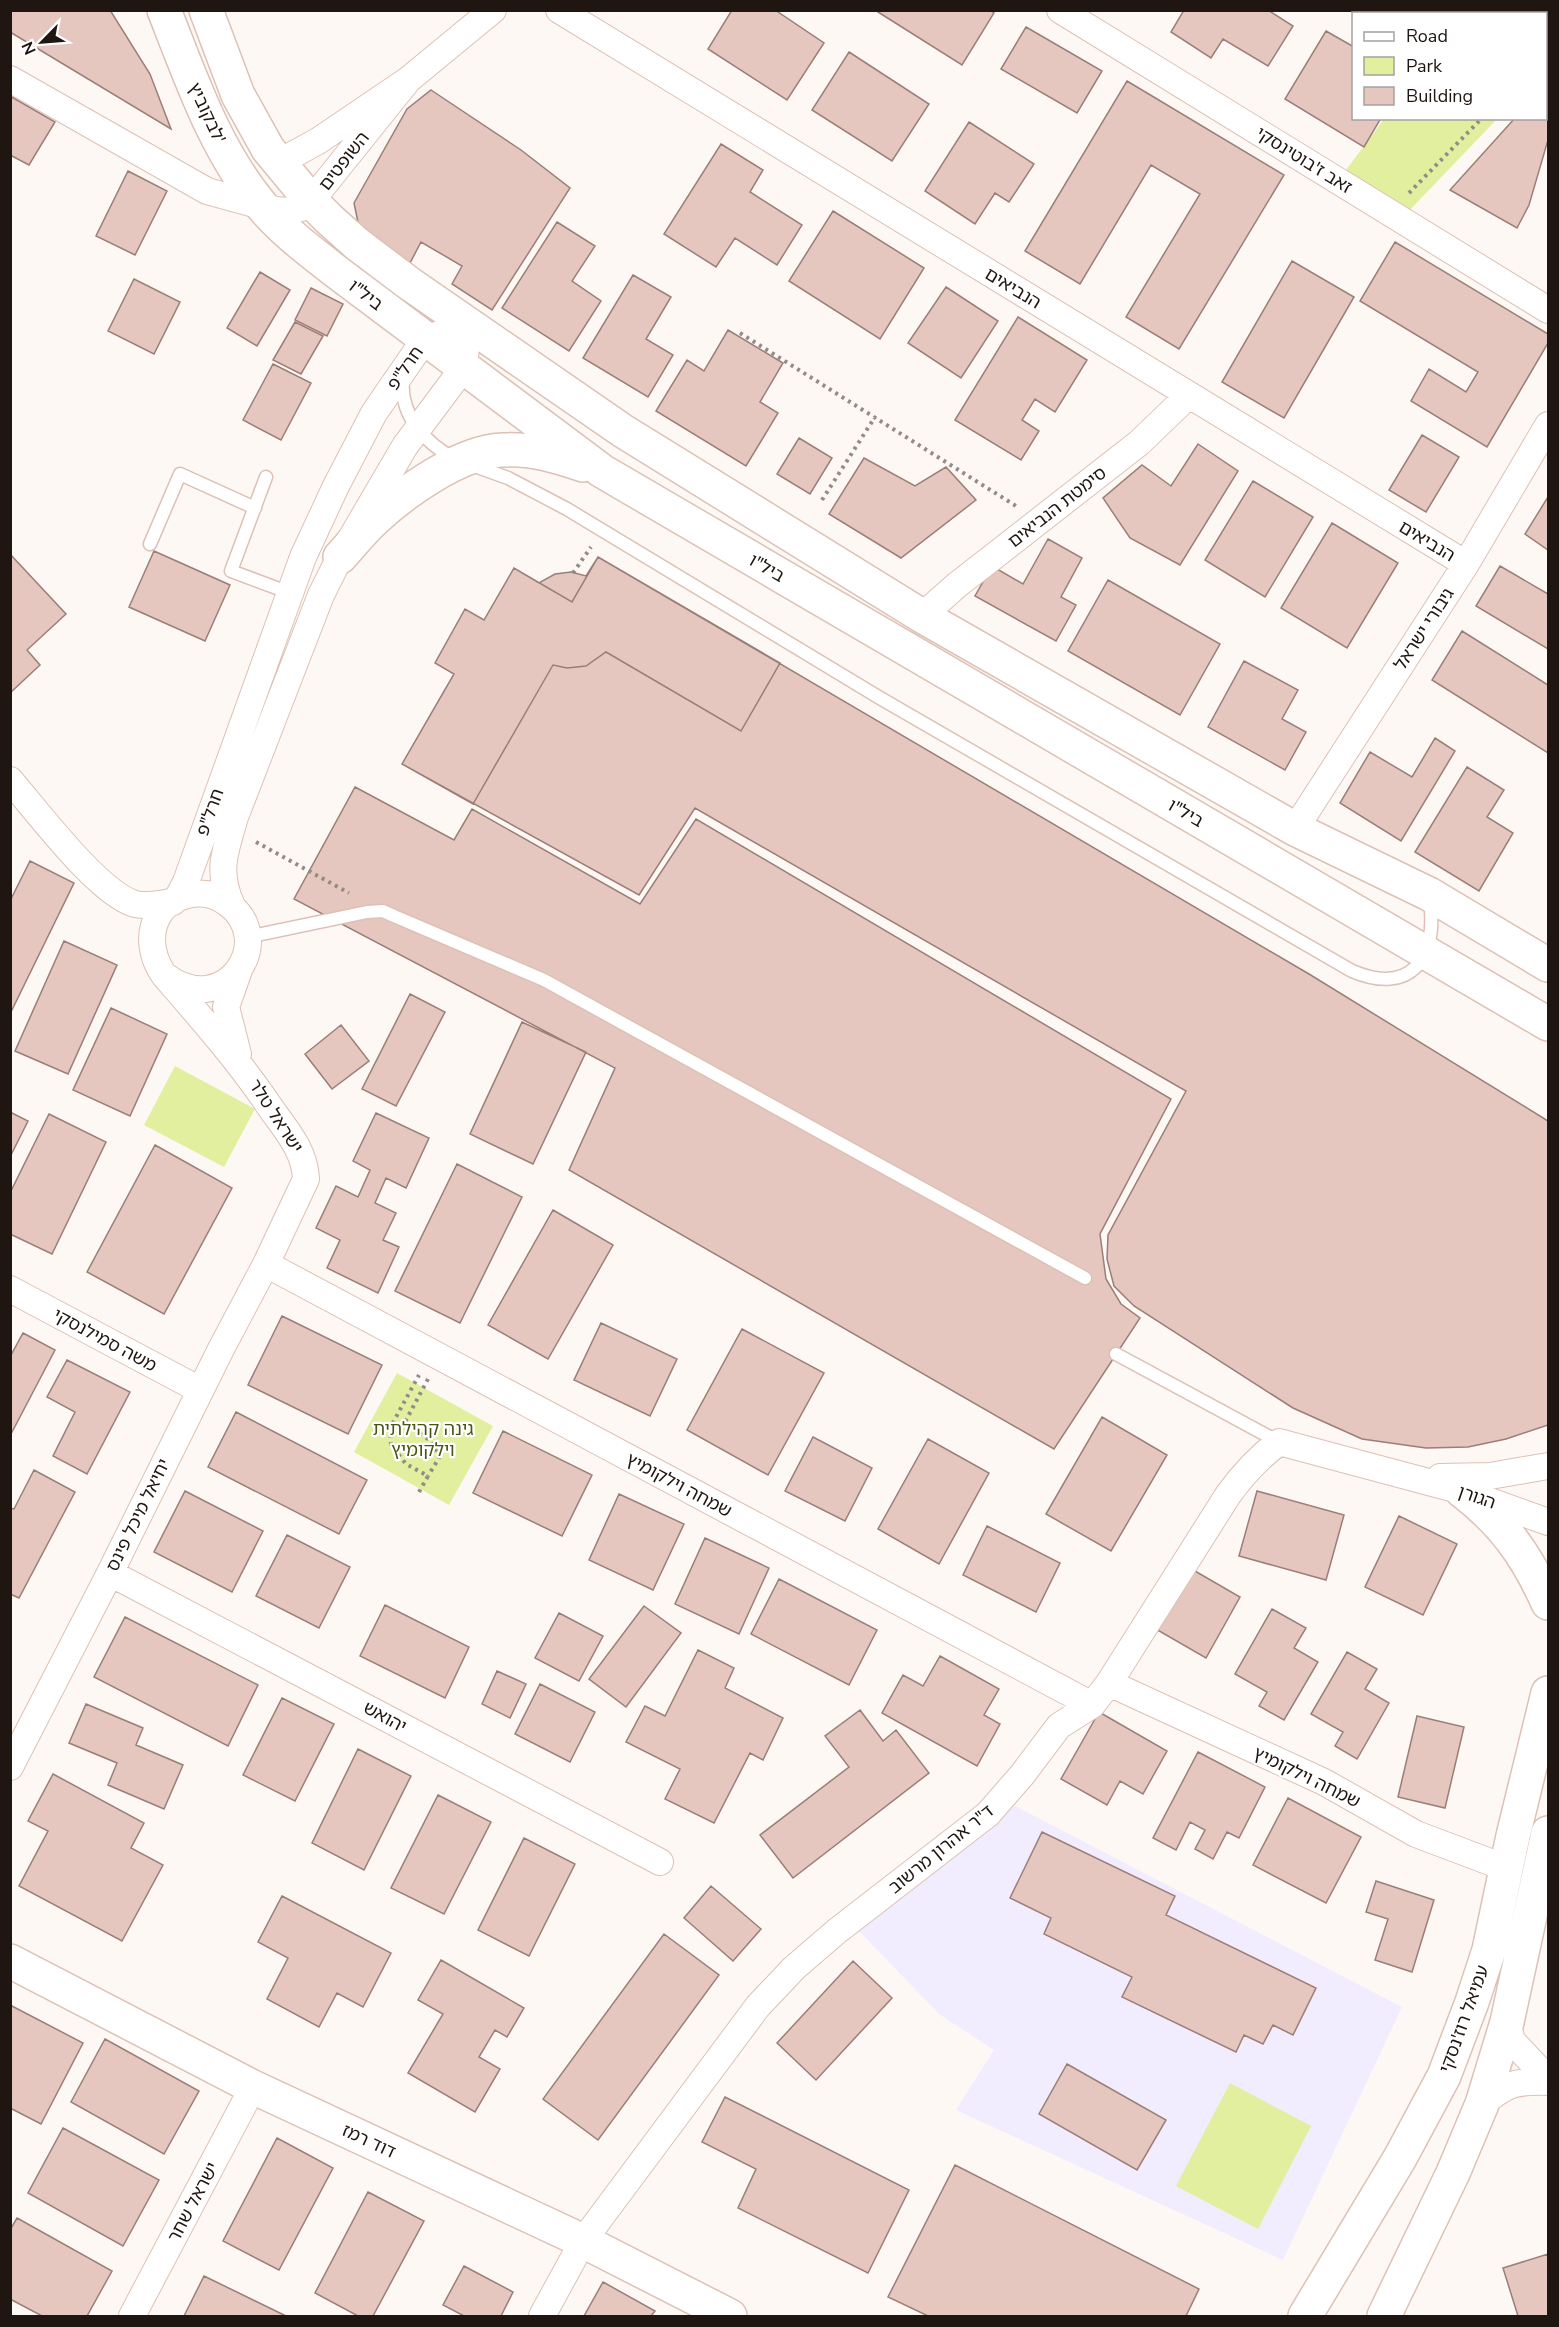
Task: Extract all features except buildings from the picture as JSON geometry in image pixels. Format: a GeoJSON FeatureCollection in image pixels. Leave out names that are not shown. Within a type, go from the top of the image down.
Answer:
{"type":"FeatureCollection","features":[{"type":"Feature","properties":{"kind":"street","name":"לבקוביץ'"},"geometry":{"type":"LineString","coordinates":[[164,10],[203,107],[223,148],[248,188],[264,208]]}},
{"type":"Feature","properties":{"kind":"street","name":"לבקוביץ'"},"geometry":{"type":"LineString","coordinates":[[206,10],[238,95],[260,137],[311,201]]}},
{"type":"Feature","properties":{"kind":"street","name":"השופטים"},"geometry":{"type":"LineString","coordinates":[[277,160],[287,158],[330,133],[408,80],[493,10]]}},
{"type":"Feature","properties":{"kind":"street","name":"הנביאים"},"geometry":{"type":"LineString","coordinates":[[559,10],[1466,564]]}},
{"type":"Feature","properties":{"kind":"street","name":"זאב ז'בוטינסקי"},"geometry":{"type":"LineString","coordinates":[[1060,10],[1548,310]]}},
{"type":"Feature","properties":{"kind":"street","name":"ביל\"ו"},"geometry":{"type":"LineString","coordinates":[[10,79],[207,191],[264,208],[307,249],[602,471],[1548,1024]]}},
{"type":"Feature","properties":{"kind":"street","name":"השופטים"},"geometry":{"type":"LineString","coordinates":[[264,208],[288,211],[305,207],[408,80]]}},
{"type":"Feature","properties":{"kind":"street","name":"ביל\"ו"},"geometry":{"type":"LineString","coordinates":[[311,201],[357,244],[623,431],[922,616],[1295,829],[1429,894],[1548,965]]}},
{"type":"Feature","properties":{"kind":"street","name":"חרל\"פ"},"geometry":{"type":"LineString","coordinates":[[175,901],[186,882],[303,557],[336,486],[374,412],[425,339],[468,324]]}},
{"type":"Feature","properties":{"kind":"street"},"geometry":{"type":"LineString","coordinates":[[464,368],[468,324]]}},
{"type":"Feature","properties":{"kind":"street","name":"חרל\"פ"},"geometry":{"type":"LineString","coordinates":[[232,906],[224,889],[222,871],[232,829],[321,595],[340,557],[417,429],[464,368]]}},
{"type":"Feature","properties":{"kind":"street","name":"סימטת הנביאים"},"geometry":{"type":"LineString","coordinates":[[922,616],[957,585],[1139,443],[1189,395]]}},
{"type":"Feature","properties":{"kind":"street","name":"גיבורי ישראל"},"geometry":{"type":"LineString","coordinates":[[1295,829],[1466,564],[1548,425]]}},
{"type":"Feature","properties":{"kind":"street"},"geometry":{"type":"LineString","coordinates":[[340,557],[374,520],[406,494],[461,461],[488,452],[528,450],[602,471]]}},
{"type":"Feature","properties":{"kind":"street"},"geometry":{"type":"LineString","coordinates":[[10,780],[87,869],[102,883],[135,904],[175,901]]}},
{"type":"Feature","properties":{"kind":"street"},"geometry":{"type":"LineString","coordinates":[[204,894],[222,899],[232,906],[242,918],[247,937],[245,958],[239,970],[230,980],[218,987],[191,990],[176,985],[164,975],[155,963],[151,948],[151,933],[156,919],[165,907],[186,895],[204,894]]}},
{"type":"Feature","properties":{"kind":"street","name":"ישראל טלר"},"geometry":{"type":"LineString","coordinates":[[239,970],[226,1007],[235,1048],[244,1068]]}},
{"type":"Feature","properties":{"kind":"street","name":"ישראל טלר"},"geometry":{"type":"LineString","coordinates":[[164,975],[244,1068],[296,1143],[306,1166],[303,1189],[266,1264]]}},
{"type":"Feature","properties":{"kind":"street","name":"שמחה וילקומיץ"},"geometry":{"type":"LineString","coordinates":[[266,1264],[1092,1705]]}},
{"type":"Feature","properties":{"kind":"street","name":"יחיאל מיכל פינס"},"geometry":{"type":"LineString","coordinates":[[10,1767],[266,1264]]}},
{"type":"Feature","properties":{"kind":"street","name":"משה סמילנסקי"},"geometry":{"type":"LineString","coordinates":[[10,1289],[200,1390]]}},
{"type":"Feature","properties":{"kind":"street","name":"הגורן"},"geometry":{"type":"LineString","coordinates":[[1279,1442],[1312,1453],[1404,1474],[1462,1491],[1548,1522]]}},
{"type":"Feature","properties":{"kind":"street","name":"ד\"ר אהרון מרשוב"},"geometry":{"type":"LineString","coordinates":[[543,2316],[583,2241],[758,2006],[794,1968],[820,1946],[988,1814],[1023,1775],[1059,1726],[1092,1705],[1109,1683],[1242,1475],[1257,1459],[1279,1442]]}},
{"type":"Feature","properties":{"kind":"street","name":"הגורן"},"geometry":{"type":"LineString","coordinates":[[1404,1474],[1449,1478],[1490,1476],[1548,1466]]}},
{"type":"Feature","properties":{"kind":"street"},"geometry":{"type":"LineString","coordinates":[[1462,1491],[1485,1509],[1511,1537],[1529,1564],[1548,1603]]}},
{"type":"Feature","properties":{"kind":"street","name":"יהואש"},"geometry":{"type":"LineString","coordinates":[[110,1573],[660,1862]]}},
{"type":"Feature","properties":{"kind":"street","name":"שמחה וילקומיץ"},"geometry":{"type":"LineString","coordinates":[[1109,1683],[1324,1782],[1416,1834],[1506,1868]]}},
{"type":"Feature","properties":{"kind":"street","name":"עמיאל רוז'נסקי"},"geometry":{"type":"LineString","coordinates":[[1305,2316],[1400,2158],[1444,2076],[1472,2002],[1488,1950],[1548,1693]]}},
{"type":"Feature","properties":{"kind":"street","name":"עמיאל רוז'נסקי"},"geometry":{"type":"LineString","coordinates":[[1384,2316],[1453,2173],[1482,2104],[1506,2022],[1548,1833]]}},
{"type":"Feature","properties":{"kind":"street","name":"דוד רמז"},"geometry":{"type":"LineString","coordinates":[[10,1961],[253,2087],[583,2241],[730,2316]]}},
{"type":"Feature","properties":{"kind":"street"},"geometry":{"type":"LineString","coordinates":[[1506,2022],[1512,2041],[1548,2080]]}},
{"type":"Feature","properties":{"kind":"street"},"geometry":{"type":"LineString","coordinates":[[1482,2104],[1501,2088],[1514,2083],[1548,2080]]}},
{"type":"Feature","properties":{"kind":"street","name":"ישראל שחר"},"geometry":{"type":"LineString","coordinates":[[132,2316],[253,2087]]}},
{"type":"Feature","properties":{"kind":"lane"},"geometry":{"type":"LineString","coordinates":[[404,369],[402,383],[405,405],[417,429],[430,443],[461,461],[508,477],[567,509],[880,698],[1352,971],[1371,979],[1387,981],[1412,970],[1427,952],[1432,920],[1429,894]]}},
{"type":"Feature","properties":{"kind":"lane"},"geometry":{"type":"LineString","coordinates":[[150,544],[180,474],[255,508]]}},
{"type":"Feature","properties":{"kind":"lane"},"geometry":{"type":"LineString","coordinates":[[266,477],[231,571],[290,593]]}},
{"type":"Feature","properties":{"kind":"lane"},"geometry":{"type":"LineString","coordinates":[[247,937],[367,912],[384,912],[544,980],[1085,1278]]}},
{"type":"Feature","properties":{"kind":"lane"},"geometry":{"type":"LineString","coordinates":[[1116,1354],[1279,1442]]}},
{"type":"Feature","properties":{"kind":"path"},"geometry":{"type":"LineString","coordinates":[[1390,213],[1480,120]]}},
{"type":"Feature","properties":{"kind":"path"},"geometry":{"type":"LineString","coordinates":[[740,333],[1040,520]]}},
{"type":"Feature","properties":{"kind":"path"},"geometry":{"type":"LineString","coordinates":[[822,500],[875,417]]}},
{"type":"Feature","properties":{"kind":"path"},"geometry":{"type":"LineString","coordinates":[[573,573],[591,547],[601,552]]}},
{"type":"Feature","properties":{"kind":"path"},"geometry":{"type":"LineString","coordinates":[[232,829],[384,912]]}},
{"type":"Feature","properties":{"kind":"path"},"geometry":{"type":"LineString","coordinates":[[419,1492],[439,1458],[432,1442],[405,1422],[435,1355]]}},
{"type":"Feature","properties":{"kind":"path"},"geometry":{"type":"LineString","coordinates":[[428,1476],[406,1464],[391,1445],[390,1428],[435,1355]]}},
{"type":"Feature","properties":{"kind":"shaded area"},"geometry":{"type":"Polygon","coordinates":[[[1015,1806],[1402,2007],[1283,2260],[956,2110],[994,2050],[939,2014],[858,1930],[1015,1806]]]}},
{"type":"Feature","properties":{"kind":"green space"},"geometry":{"type":"Polygon","coordinates":[[[1383,120],[1496,120],[1405,215],[1338,181],[1383,120]]]}},
{"type":"Feature","properties":{"kind":"green space"},"geometry":{"type":"Polygon","coordinates":[[[175,1066],[255,1109],[224,1167],[144,1125],[175,1066]]]}},
{"type":"Feature","properties":{"kind":"green space","name":"גינה קהילתית וילקומיץ"},"geometry":{"type":"Polygon","coordinates":[[[397,1373],[493,1426],[449,1505],[354,1452],[397,1373]]]}},
{"type":"Feature","properties":{"kind":"green space"},"geometry":{"type":"Polygon","coordinates":[[[1230,2083],[1311,2126],[1258,2229],[1176,2186],[1230,2083]]]}}]}
